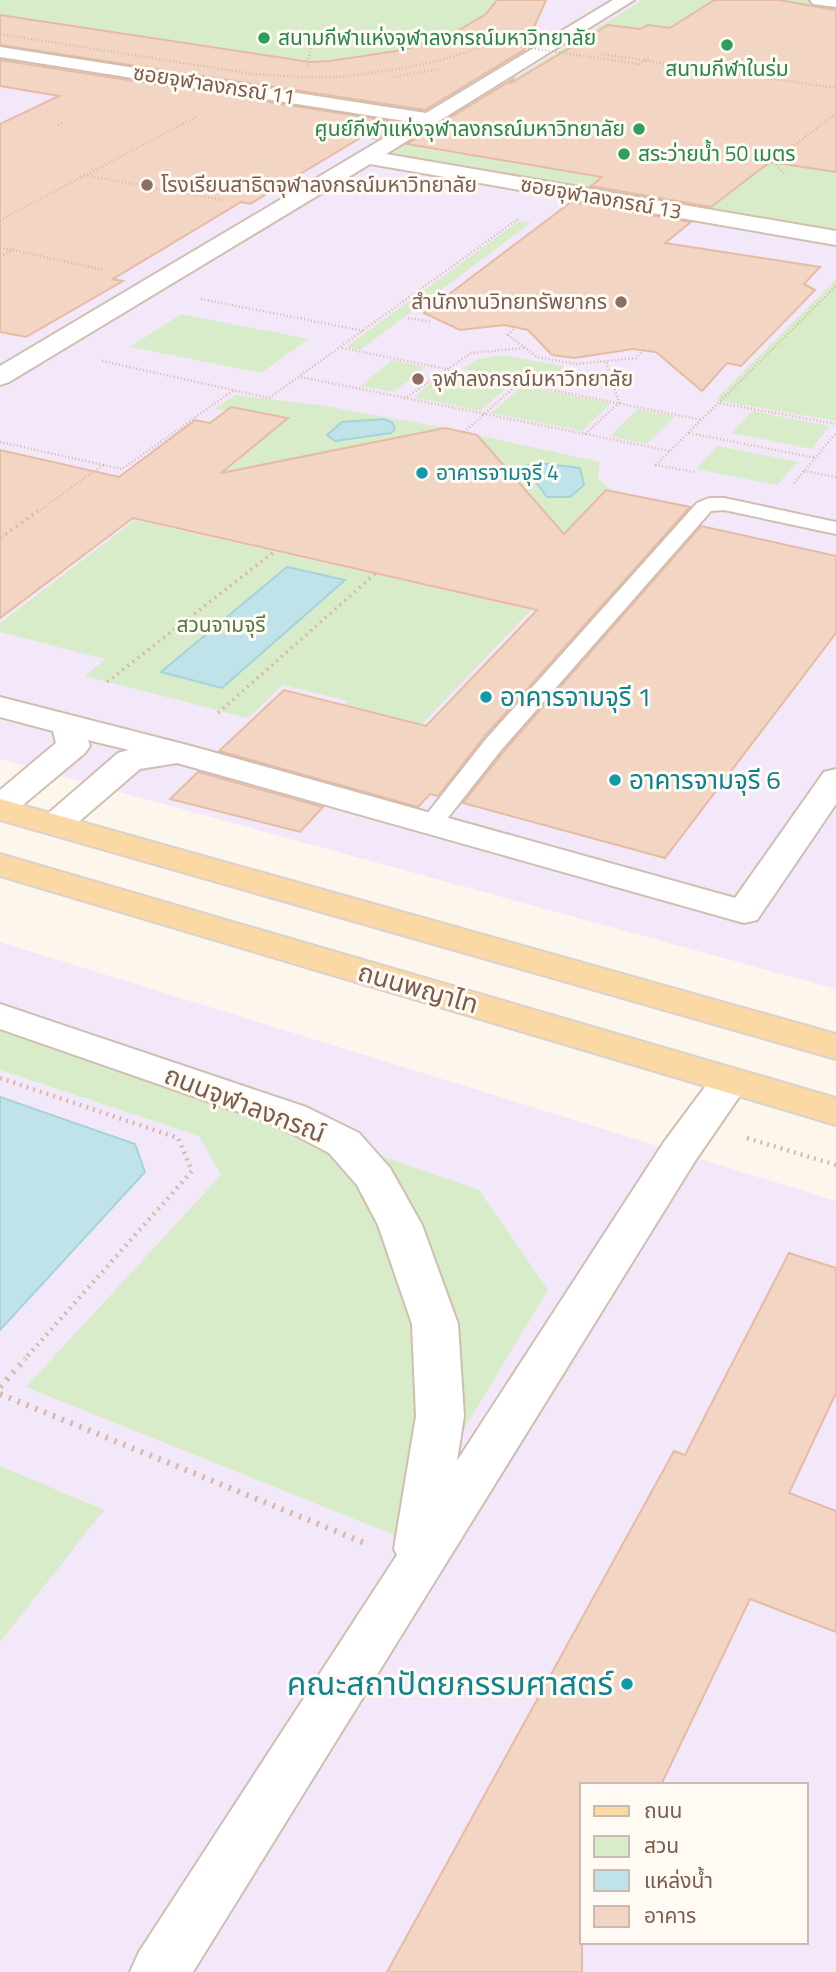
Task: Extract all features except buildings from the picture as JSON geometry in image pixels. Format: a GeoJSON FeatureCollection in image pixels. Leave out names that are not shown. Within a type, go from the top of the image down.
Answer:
{"type":"FeatureCollection","features":[{"type":"Feature","properties":{"kind":"main road"},"geometry":{"type":"LineString","coordinates":[[0,808],[836,1047]]}},
{"type":"Feature","properties":{"kind":"main road"},"geometry":{"type":"LineString","coordinates":[[3,869],[55,824]]}},
{"type":"Feature","properties":{"kind":"main road","name":"ถนนพญาไท"},"geometry":{"type":"LineString","coordinates":[[3,869],[836,1112]]}},
{"type":"Feature","properties":{"kind":"street"},"geometry":{"type":"LineString","coordinates":[[0,377],[163,282],[625,0]]}},
{"type":"Feature","properties":{"kind":"street"},"geometry":{"type":"LineString","coordinates":[[819,0],[836,2]]}},
{"type":"Feature","properties":{"kind":"street","name":"ซอยจุฬาลงกรณ์ 11"},"geometry":{"type":"LineString","coordinates":[[0,52],[427,119]]}},
{"type":"Feature","properties":{"kind":"street","name":"ซอยจุฬาลงกรณ์ 13"},"geometry":{"type":"LineString","coordinates":[[365,157],[836,238]]}},
{"type":"Feature","properties":{"kind":"street"},"geometry":{"type":"LineString","coordinates":[[0,706],[178,753],[744,912],[836,779]]}},
{"type":"Feature","properties":{"kind":"street"},"geometry":{"type":"LineString","coordinates":[[0,808],[73,746],[68,723]]}},
{"type":"Feature","properties":{"kind":"street"},"geometry":{"type":"LineString","coordinates":[[55,824],[130,760],[178,753]]}},
{"type":"Feature","properties":{"kind":"street","name":"ถนนจุฬาลงกรณ์"},"geometry":{"type":"LineString","coordinates":[[0,1016],[291,1116],[344,1143],[375,1178],[400,1225],[435,1324],[440,1416],[416,1564]]}},
{"type":"Feature","properties":{"kind":"street"},"geometry":{"type":"LineString","coordinates":[[160,1972],[679,1152],[730,1081]]}},
{"type":"Feature","properties":{"kind":"lane"},"geometry":{"type":"LineString","coordinates":[[432,824],[494,744],[704,507],[709,504],[724,504],[836,528]]}},
{"type":"Feature","properties":{"kind":"path"},"geometry":{"type":"LineString","coordinates":[[0,34],[253,74],[303,77],[339,77],[399,69],[438,61],[495,43],[639,64],[649,58]]}},
{"type":"Feature","properties":{"kind":"path"},"geometry":{"type":"LineString","coordinates":[[508,47],[520,40]]}},
{"type":"Feature","properties":{"kind":"path"},"geometry":{"type":"LineString","coordinates":[[565,49],[836,88]]}},
{"type":"Feature","properties":{"kind":"path"},"geometry":{"type":"LineString","coordinates":[[388,77],[449,67]]}},
{"type":"Feature","properties":{"kind":"path"},"geometry":{"type":"LineString","coordinates":[[0,220],[204,113]]}},
{"type":"Feature","properties":{"kind":"path"},"geometry":{"type":"LineString","coordinates":[[784,173],[773,162],[836,113]]}},
{"type":"Feature","properties":{"kind":"path"},"geometry":{"type":"LineString","coordinates":[[58,125],[64,122]]}},
{"type":"Feature","properties":{"kind":"path"},"geometry":{"type":"LineString","coordinates":[[83,175],[235,203]]}},
{"type":"Feature","properties":{"kind":"path"},"geometry":{"type":"LineString","coordinates":[[98,360],[269,398],[558,190]]}},
{"type":"Feature","properties":{"kind":"path"},"geometry":{"type":"LineString","coordinates":[[0,248],[163,282]]}},
{"type":"Feature","properties":{"kind":"path"},"geometry":{"type":"LineString","coordinates":[[0,256],[13,250]]}},
{"type":"Feature","properties":{"kind":"path"},"geometry":{"type":"LineString","coordinates":[[684,438],[835,289]]}},
{"type":"Feature","properties":{"kind":"path"},"geometry":{"type":"LineString","coordinates":[[195,298],[364,331]]}},
{"type":"Feature","properties":{"kind":"path"},"geometry":{"type":"LineString","coordinates":[[408,318],[432,322]]}},
{"type":"Feature","properties":{"kind":"path"},"geometry":{"type":"LineString","coordinates":[[516,327],[508,335],[537,357],[576,364],[636,358],[644,350]]}},
{"type":"Feature","properties":{"kind":"path"},"geometry":{"type":"LineString","coordinates":[[341,348],[702,420]]}},
{"type":"Feature","properties":{"kind":"path"},"geometry":{"type":"LineString","coordinates":[[405,398],[471,353],[525,348]]}},
{"type":"Feature","properties":{"kind":"path"},"geometry":{"type":"LineString","coordinates":[[606,361],[619,403]]}},
{"type":"Feature","properties":{"kind":"path"},"geometry":{"type":"LineString","coordinates":[[300,377],[670,451]]}},
{"type":"Feature","properties":{"kind":"path"},"geometry":{"type":"LineString","coordinates":[[464,432],[519,384]]}},
{"type":"Feature","properties":{"kind":"path"},"geometry":{"type":"LineString","coordinates":[[0,442],[122,469],[234,390]]}},
{"type":"Feature","properties":{"kind":"path"},"geometry":{"type":"LineString","coordinates":[[585,434],[619,403]]}},
{"type":"Feature","properties":{"kind":"path"},"geometry":{"type":"LineString","coordinates":[[719,403],[836,424]]}},
{"type":"Feature","properties":{"kind":"path"},"geometry":{"type":"LineString","coordinates":[[689,433],[816,458]]}},
{"type":"Feature","properties":{"kind":"path"},"geometry":{"type":"LineString","coordinates":[[769,514],[836,433]]}},
{"type":"Feature","properties":{"kind":"path"},"geometry":{"type":"LineString","coordinates":[[830,440],[836,442]]}},
{"type":"Feature","properties":{"kind":"path"},"geometry":{"type":"LineString","coordinates":[[0,538],[103,465]]}},
{"type":"Feature","properties":{"kind":"path"},"geometry":{"type":"LineString","coordinates":[[804,471],[836,477]]}},
{"type":"Feature","properties":{"kind":"path"},"geometry":{"type":"LineString","coordinates":[[107,682],[274,552]]}},
{"type":"Feature","properties":{"kind":"path"},"geometry":{"type":"LineString","coordinates":[[218,713],[376,573]]}},
{"type":"Feature","properties":{"kind":"path"},"geometry":{"type":"LineString","coordinates":[[0,1079],[178,1138],[192,1171],[0,1387]]}},
{"type":"Feature","properties":{"kind":"path"},"geometry":{"type":"LineString","coordinates":[[742,1130],[747,1139],[836,1165]]}},
{"type":"Feature","properties":{"kind":"path"},"geometry":{"type":"LineString","coordinates":[[0,1394],[416,1564]]}},
{"type":"Feature","properties":{"kind":"shaded area","name":"จุฬาลงกรณ์มหาวิทยาลัย"},"geometry":{"type":"Polygon","coordinates":[[[0,0],[836,0],[836,989],[0,759],[0,0]]]}},
{"type":"Feature","properties":{"kind":"shaded area"},"geometry":{"type":"Polygon","coordinates":[[[0,942],[836,1201],[836,1972],[0,1972],[0,942]]]}},
{"type":"Feature","properties":{"kind":"green space","name":"สนามกีฬาแห่งจุฬาลงกรณ์มหาวิทยาลัย"},"geometry":{"type":"Polygon","coordinates":[[[0,0],[546,0],[339,77],[0,34],[0,0]]]}},
{"type":"Feature","properties":{"kind":"green space"},"geometry":{"type":"Polygon","coordinates":[[[643,0],[836,0],[836,233],[385,156],[643,0]]]}},
{"type":"Feature","properties":{"kind":"green space"},"geometry":{"type":"Polygon","coordinates":[[[519,221],[531,223],[360,350],[346,347],[519,221]]]}},
{"type":"Feature","properties":{"kind":"green space"},"geometry":{"type":"Polygon","coordinates":[[[836,279],[836,421],[715,400],[836,279]]]}},
{"type":"Feature","properties":{"kind":"green space"},"geometry":{"type":"Polygon","coordinates":[[[181,314],[309,339],[261,373],[130,347],[181,314]]]}},
{"type":"Feature","properties":{"kind":"green space"},"geometry":{"type":"Polygon","coordinates":[[[503,355],[563,366],[568,373],[561,388],[462,369],[478,359],[503,355]]]}},
{"type":"Feature","properties":{"kind":"green space"},"geometry":{"type":"Polygon","coordinates":[[[392,360],[426,367],[394,392],[360,386],[392,360]]]}},
{"type":"Feature","properties":{"kind":"green space"},"geometry":{"type":"Polygon","coordinates":[[[446,371],[511,384],[480,411],[414,397],[446,371]]]}},
{"type":"Feature","properties":{"kind":"green space"},"geometry":{"type":"Polygon","coordinates":[[[522,386],[611,403],[582,431],[491,413],[522,386]]]}},
{"type":"Feature","properties":{"kind":"green space"},"geometry":{"type":"Polygon","coordinates":[[[235,395],[320,405],[445,428],[207,478],[271,420],[214,409],[235,395]]]}},
{"type":"Feature","properties":{"kind":"green space"},"geometry":{"type":"Polygon","coordinates":[[[638,409],[675,416],[647,444],[610,436],[638,409]]]}},
{"type":"Feature","properties":{"kind":"green space"},"geometry":{"type":"Polygon","coordinates":[[[752,411],[830,426],[811,449],[732,433],[752,411]]]}},
{"type":"Feature","properties":{"kind":"green space"},"geometry":{"type":"Polygon","coordinates":[[[477,435],[600,462],[598,478],[611,490],[550,557],[520,485],[477,435]]]}},
{"type":"Feature","properties":{"kind":"green space"},"geometry":{"type":"Polygon","coordinates":[[[718,446],[798,462],[777,485],[696,469],[718,446]]]}},
{"type":"Feature","properties":{"kind":"green space","name":"สวนจามจุรี"},"geometry":{"type":"Polygon","coordinates":[[[135,520],[531,610],[411,736],[333,716],[348,701],[283,685],[248,718],[85,676],[105,659],[0,632],[0,623],[135,520]]]}},
{"type":"Feature","properties":{"kind":"green space"},"geometry":{"type":"Polygon","coordinates":[[[0,1023],[479,1190],[548,1290],[399,1537],[26,1387],[221,1175],[199,1136],[0,1070],[0,1023]]]}},
{"type":"Feature","properties":{"kind":"green space"},"geometry":{"type":"Polygon","coordinates":[[[0,1466],[104,1510],[0,1642],[0,1466]]]}},
{"type":"Feature","properties":{"kind":"water"},"geometry":{"type":"Polygon","coordinates":[[[383,419],[392,422],[395,429],[391,433],[335,441],[327,435],[342,422],[383,419]]]}},
{"type":"Feature","properties":{"kind":"water"},"geometry":{"type":"Polygon","coordinates":[[[538,463],[580,468],[584,485],[570,497],[547,497],[524,466],[538,463]]]}},
{"type":"Feature","properties":{"kind":"water"},"geometry":{"type":"Polygon","coordinates":[[[287,567],[345,580],[222,688],[161,672],[287,567]]]}},
{"type":"Feature","properties":{"kind":"water"},"geometry":{"type":"Polygon","coordinates":[[[0,1097],[135,1144],[145,1172],[0,1330],[0,1097]]]}},
{"type":"Feature","properties":{"kind":"place","name":"สนามกีฬาแห่งจุฬาลงกรณ์มหาวิทยาลัย"},"geometry":{"type":"Point","coordinates":[264,38]}},
{"type":"Feature","properties":{"kind":"place","name":"สนามกีฬาในร่ม"},"geometry":{"type":"Point","coordinates":[727,45]}},
{"type":"Feature","properties":{"kind":"place","name":"ศูนย์กีฬาแห่งจุฬาลงกรณ์มหาวิทยาลัย"},"geometry":{"type":"Point","coordinates":[639,129]}},
{"type":"Feature","properties":{"kind":"place","name":"สระว่ายน้ำ 50 เมตร"},"geometry":{"type":"Point","coordinates":[624,154]}},
{"type":"Feature","properties":{"kind":"place","name":"โรงเรียนสาธิตจุฬาลงกรณ์มหาวิทยาลัย"},"geometry":{"type":"Point","coordinates":[147,185]}},
{"type":"Feature","properties":{"kind":"place","name":"สำนักงานวิทยทรัพยากร"},"geometry":{"type":"Point","coordinates":[621,302]}},
{"type":"Feature","properties":{"kind":"place","name":"จุฬาลงกรณ์มหาวิทยาลัย"},"geometry":{"type":"Point","coordinates":[418,379]}},
{"type":"Feature","properties":{"kind":"place","name":"อาคารจามจุรี 4"},"geometry":{"type":"Point","coordinates":[422,473]}},
{"type":"Feature","properties":{"kind":"place","name":"อาคารจามจุรี 1"},"geometry":{"type":"Point","coordinates":[486,697]}},
{"type":"Feature","properties":{"kind":"place","name":"อาคารจามจุรี 6"},"geometry":{"type":"Point","coordinates":[615,780]}},
{"type":"Feature","properties":{"kind":"place","name":"คณะสถาปัตยกรรมศาสตร์"},"geometry":{"type":"Point","coordinates":[627,1684]}}]}
